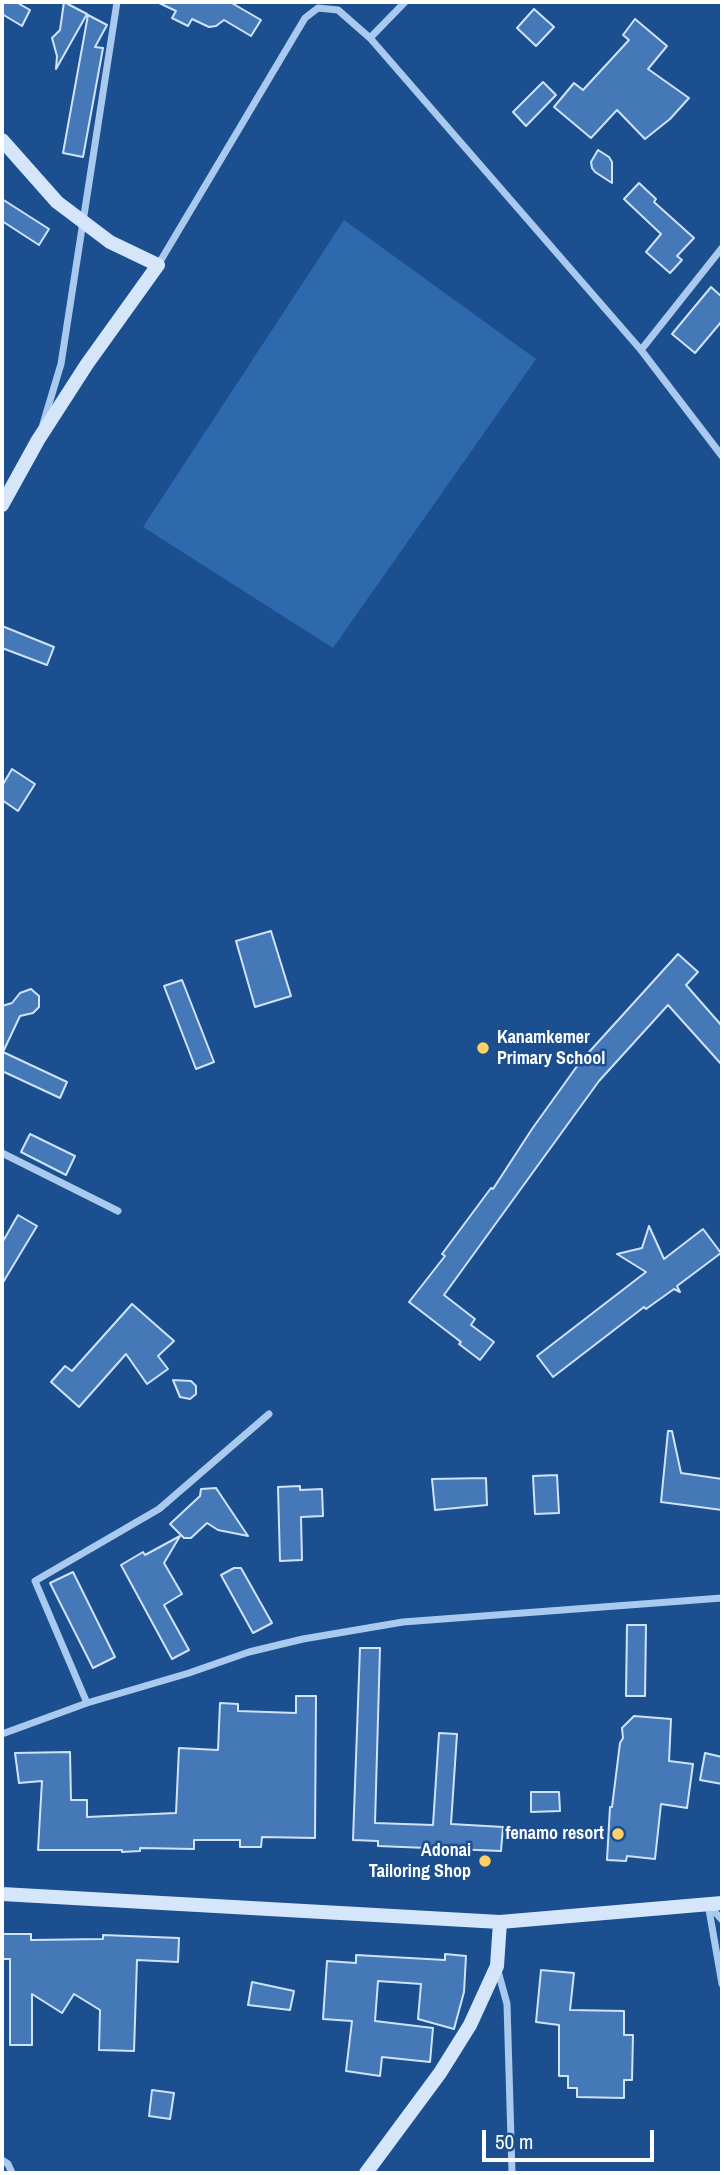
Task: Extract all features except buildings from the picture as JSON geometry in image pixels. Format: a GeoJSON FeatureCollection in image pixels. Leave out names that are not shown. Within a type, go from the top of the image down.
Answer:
{"type":"FeatureCollection","features":[{"type":"Feature","properties":{"kind":"street"},"geometry":{"type":"LineString","coordinates":[[38,440],[61,364],[85,223],[117,2]]}},
{"type":"Feature","properties":{"kind":"street"},"geometry":{"type":"LineString","coordinates":[[370,38],[405,2]]}},
{"type":"Feature","properties":{"kind":"street"},"geometry":{"type":"LineString","coordinates":[[2,505],[38,440],[87,363],[158,265],[305,18],[318,8],[338,10],[370,38],[641,351],[722,456]]}},
{"type":"Feature","properties":{"kind":"street"},"geometry":{"type":"LineString","coordinates":[[2,140],[57,202],[110,242],[158,265]]}},
{"type":"Feature","properties":{"kind":"street"},"geometry":{"type":"LineString","coordinates":[[641,351],[722,248]]}},
{"type":"Feature","properties":{"kind":"street"},"geometry":{"type":"LineString","coordinates":[[2,1153],[118,1211]]}},
{"type":"Feature","properties":{"kind":"street"},"geometry":{"type":"LineString","coordinates":[[87,1703],[35,1581],[159,1509],[269,1414]]}},
{"type":"Feature","properties":{"kind":"street"},"geometry":{"type":"LineString","coordinates":[[2,1734],[87,1703],[249,1652],[303,1639],[402,1622],[722,1598]]}},
{"type":"Feature","properties":{"kind":"street"},"geometry":{"type":"LineString","coordinates":[[2,1894],[500,1922],[715,1903]]}},
{"type":"Feature","properties":{"kind":"street"},"geometry":{"type":"LineString","coordinates":[[715,1903],[722,1920]]}},
{"type":"Feature","properties":{"kind":"street"},"geometry":{"type":"LineString","coordinates":[[715,1903],[722,1984]]}},
{"type":"Feature","properties":{"kind":"street"},"geometry":{"type":"LineString","coordinates":[[500,1922],[497,1966],[508,2004],[512,2173]]}},
{"type":"Feature","properties":{"kind":"street"},"geometry":{"type":"LineString","coordinates":[[366,2173],[440,2073],[470,2025],[497,1966]]}},
{"type":"Feature","properties":{"kind":"street"},"geometry":{"type":"LineString","coordinates":[[2,2161],[8,2164],[12,2173]]}},
{"type":"Feature","properties":{"kind":"shaded area"},"geometry":{"type":"Polygon","coordinates":[[[344,220],[536,359],[333,648],[143,527],[344,220]]]}},
{"type":"Feature","properties":{"kind":"place","name":"Kanamkemer Primary School"},"geometry":{"type":"Point","coordinates":[483,1048]}},
{"type":"Feature","properties":{"kind":"place","name":"fenamo resort"},"geometry":{"type":"Point","coordinates":[618,1834]}},
{"type":"Feature","properties":{"kind":"place","name":"Adonai Tailoring Shop"},"geometry":{"type":"Point","coordinates":[485,1861]}}]}
